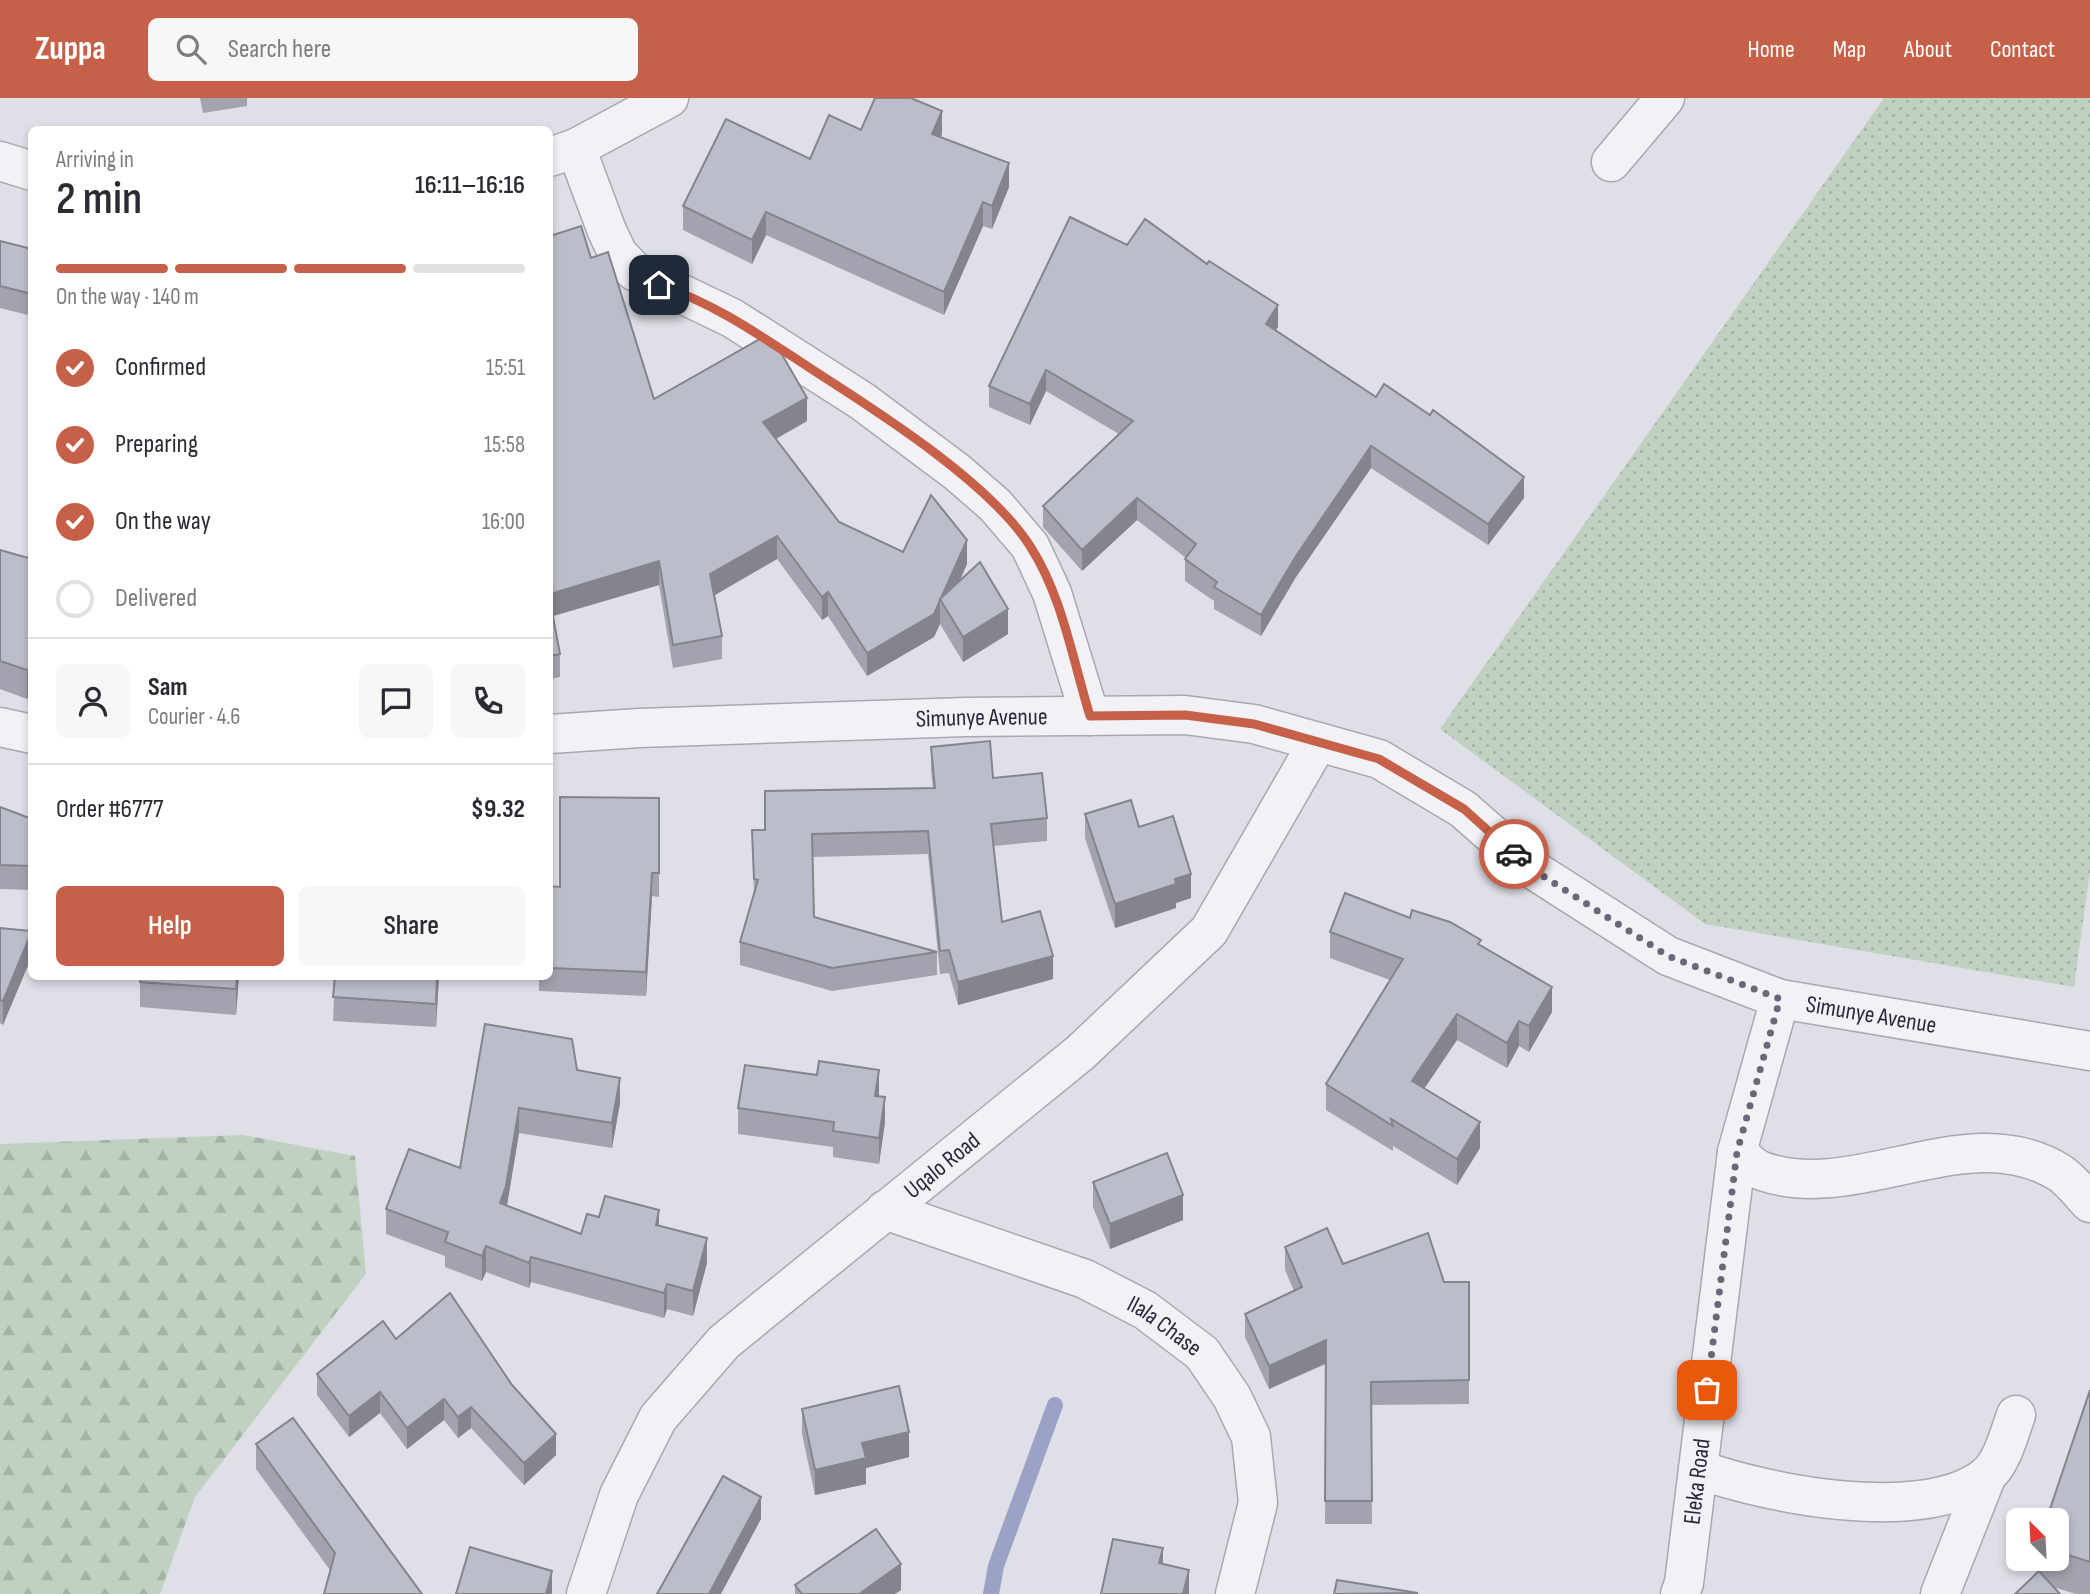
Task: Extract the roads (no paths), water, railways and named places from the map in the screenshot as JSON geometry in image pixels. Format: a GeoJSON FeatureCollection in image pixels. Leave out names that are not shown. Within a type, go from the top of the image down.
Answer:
{"type":"FeatureCollection","features":[{"type":"Feature","properties":{"kind":"street"},"geometry":{"type":"LineString","coordinates":[[669,98],[563,153],[618,254],[634,271],[732,317],[851,394],[957,472],[995,505],[1030,546],[1052,593],[1090,716]]}},
{"type":"Feature","properties":{"kind":"street"},"geometry":{"type":"LineString","coordinates":[[1611,162],[1665,98]]}},
{"type":"Feature","properties":{"kind":"street"},"geometry":{"type":"LineString","coordinates":[[0,161],[28,171]]}},
{"type":"Feature","properties":{"kind":"street","name":"Simunye Avenue"},"geometry":{"type":"LineString","coordinates":[[553,734],[639,728],[1090,716],[1185,715],[1254,724],[1379,759],[1464,809],[1529,867],[1668,956],[1780,999],[2090,1051]]}},
{"type":"Feature","properties":{"kind":"street"},"geometry":{"type":"LineString","coordinates":[[0,727],[28,733]]}},
{"type":"Feature","properties":{"kind":"street","name":"Uqalo Road"},"geometry":{"type":"LineString","coordinates":[[586,1594],[620,1495],[658,1418],[724,1342],[1080,1053],[1209,931],[1318,742]]}},
{"type":"Feature","properties":{"kind":"street","name":"Eleka Road"},"geometry":{"type":"LineString","coordinates":[[1680,1594],[1684,1583],[1737,1152],[1780,999]]}},
{"type":"Feature","properties":{"kind":"street"},"geometry":{"type":"LineString","coordinates":[[1737,1152],[1759,1171],[1793,1179],[1845,1176],[1974,1153],[2020,1157],[2061,1173],[2090,1203]]}},
{"type":"Feature","properties":{"kind":"street","name":"Ilala Chase"},"geometry":{"type":"LineString","coordinates":[[885,1210],[1085,1279],[1145,1310],[1202,1353],[1232,1397],[1251,1437],[1258,1503],[1235,1594]]}},
{"type":"Feature","properties":{"kind":"street"},"geometry":{"type":"LineString","coordinates":[[1940,1594],[1987,1475],[2004,1449],[2016,1415]]}},
{"type":"Feature","properties":{"kind":"street"},"geometry":{"type":"LineString","coordinates":[[1698,1469],[1736,1483],[1794,1496],[1865,1501],[1928,1499],[1966,1488],[1987,1475]]}},
{"type":"Feature","properties":{"kind":"waterway"},"geometry":{"type":"LineString","coordinates":[[991,1594],[996,1566],[1055,1405]]}}]}
